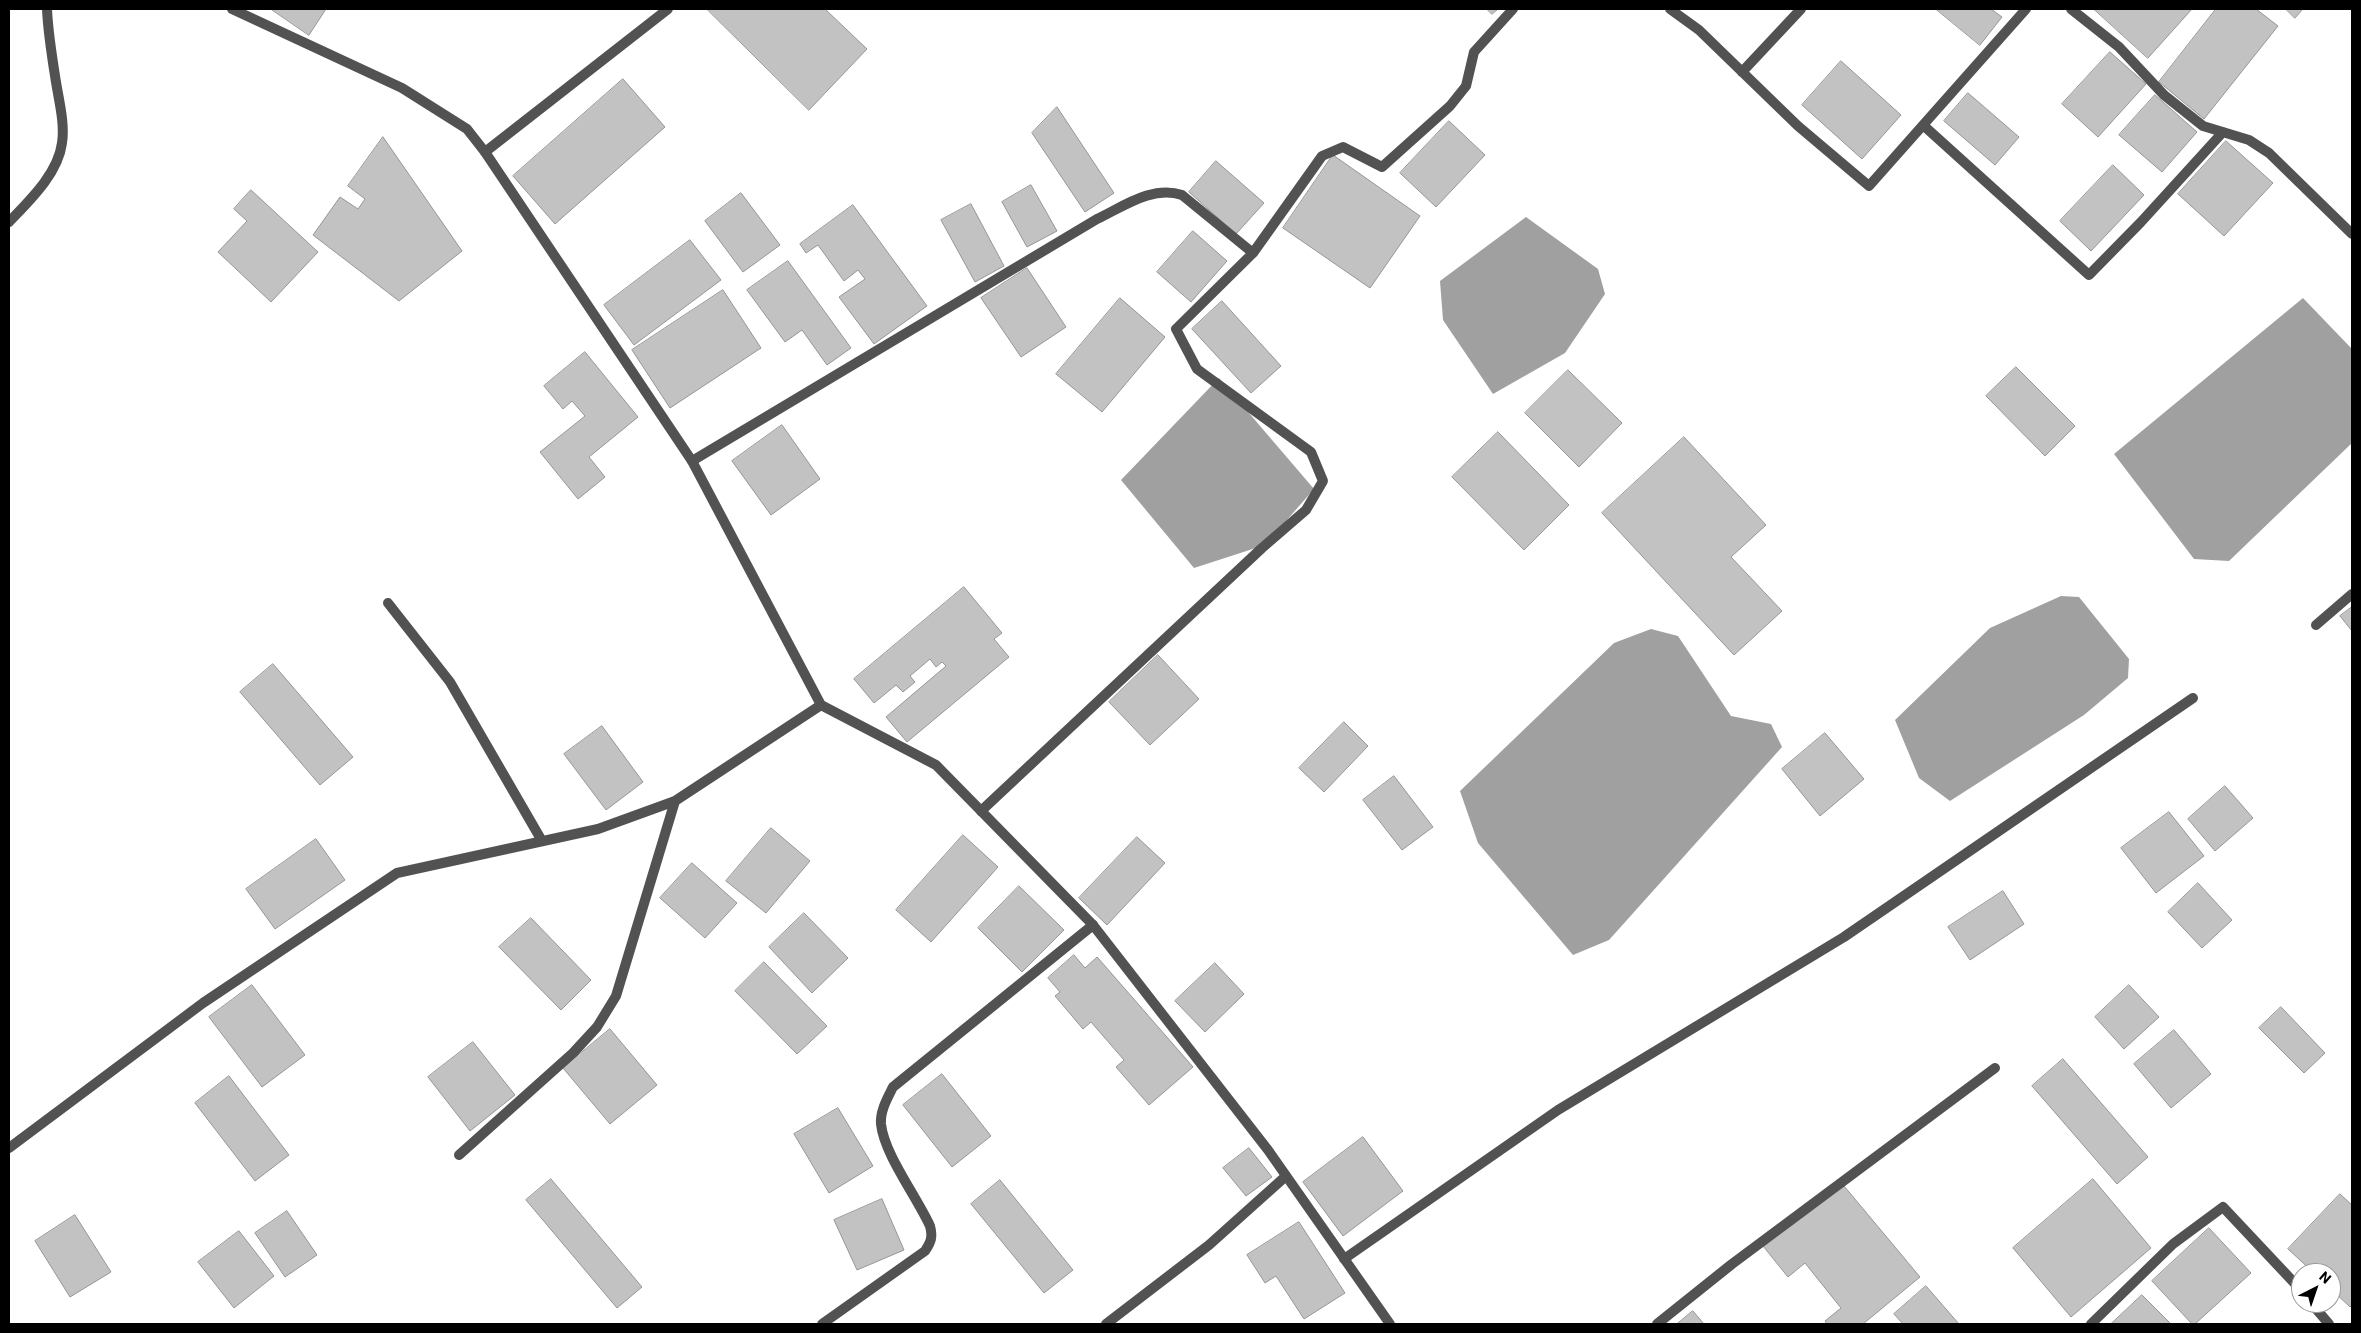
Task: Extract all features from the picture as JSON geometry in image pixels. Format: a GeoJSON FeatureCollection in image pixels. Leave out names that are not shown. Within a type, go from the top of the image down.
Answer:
{"type":"FeatureCollection","features":[{"type":"Feature","properties":{"kind":"street"},"geometry":{"type":"LineString","coordinates":[[9,222],[30,200],[53,168],[62,143],[60,106],[49,39],[47,9]]}},
{"type":"Feature","properties":{"kind":"street"},"geometry":{"type":"LineString","coordinates":[[232,9],[402,88],[467,129],[485,152],[692,461],[822,705],[936,765],[1093,925],[1286,1176],[1390,1324]]}},
{"type":"Feature","properties":{"kind":"street"},"geometry":{"type":"LineString","coordinates":[[485,152],[668,9]]}},
{"type":"Feature","properties":{"kind":"street"},"geometry":{"type":"LineString","coordinates":[[981,811],[1306,510],[1323,481],[1311,452],[1197,369],[1176,329],[1253,253],[1322,156],[1343,147],[1382,167],[1450,106],[1466,86],[1474,52],[1513,9]]}},
{"type":"Feature","properties":{"kind":"street"},"geometry":{"type":"LineString","coordinates":[[1670,9],[1699,30],[1798,126],[1869,186],[2026,9]]}},
{"type":"Feature","properties":{"kind":"street"},"geometry":{"type":"LineString","coordinates":[[1742,72],[1800,9]]}},
{"type":"Feature","properties":{"kind":"street"},"geometry":{"type":"LineString","coordinates":[[2071,9],[2119,47],[2164,95],[2203,126],[2249,140],[2269,153],[2352,234]]}},
{"type":"Feature","properties":{"kind":"street"},"geometry":{"type":"LineString","coordinates":[[1923,125],[2089,275],[2141,222],[2223,132]]}},
{"type":"Feature","properties":{"kind":"street"},"geometry":{"type":"LineString","coordinates":[[692,461],[1097,220],[1148,194],[1170,191],[1182,195],[1253,253]]}},
{"type":"Feature","properties":{"kind":"street"},"geometry":{"type":"LineString","coordinates":[[2316,625],[2352,594]]}},
{"type":"Feature","properties":{"kind":"street"},"geometry":{"type":"LineString","coordinates":[[388,603],[450,682],[542,842]]}},
{"type":"Feature","properties":{"kind":"street"},"geometry":{"type":"LineString","coordinates":[[1344,1259],[1558,1110],[1844,937],[2193,698]]}},
{"type":"Feature","properties":{"kind":"street"},"geometry":{"type":"LineString","coordinates":[[9,1148],[203,1003],[397,873],[598,830],[675,801],[822,705]]}},
{"type":"Feature","properties":{"kind":"street"},"geometry":{"type":"LineString","coordinates":[[459,1155],[573,1053],[597,1027],[616,996],[675,801]]}},
{"type":"Feature","properties":{"kind":"street"},"geometry":{"type":"LineString","coordinates":[[822,1324],[925,1251],[930,1242],[932,1235],[930,1226],[887,1144],[881,1123],[884,1104],[893,1088],[1093,925]]}},
{"type":"Feature","properties":{"kind":"street"},"geometry":{"type":"LineString","coordinates":[[1657,1324],[1740,1258],[1995,1068]]}},
{"type":"Feature","properties":{"kind":"street"},"geometry":{"type":"LineString","coordinates":[[1106,1324],[1209,1245],[1286,1176]]}},
{"type":"Feature","properties":{"kind":"street"},"geometry":{"type":"LineString","coordinates":[[2090,1324],[2173,1244],[2223,1207],[2291,1279]]}},
{"type":"Feature","properties":{"kind":"street"},"geometry":{"type":"LineString","coordinates":[[2320,1313],[2329,1324]]}},
{"type":"Feature","properties":{"kind":"shaded area"},"geometry":{"type":"Polygon","coordinates":[[[1526,217],[1598,269],[1605,294],[1565,353],[1493,394],[1443,320],[1440,281],[1526,217]]]}},
{"type":"Feature","properties":{"kind":"shaded area"},"geometry":{"type":"Polygon","coordinates":[[[2303,298],[2352,349],[2352,443],[2229,561],[2194,559],[2114,454],[2303,298]]]}},
{"type":"Feature","properties":{"kind":"shaded area"},"geometry":{"type":"Polygon","coordinates":[[[1219,378],[1314,489],[1265,545],[1194,568],[1121,480],[1219,378]]]}},
{"type":"Feature","properties":{"kind":"shaded area"},"geometry":{"type":"Polygon","coordinates":[[[2061,596],[2079,597],[2129,659],[2128,678],[2084,715],[1950,801],[1919,778],[1895,720],[1990,628],[2061,596]]]}},
{"type":"Feature","properties":{"kind":"shaded area"},"geometry":{"type":"Polygon","coordinates":[[[1651,629],[1678,636],[1731,716],[1771,724],[1782,747],[1609,940],[1573,955],[1478,843],[1460,791],[1614,643],[1651,629]]]}},
{"type":"Feature","properties":{"kind":"building"},"geometry":{"type":"Polygon","coordinates":[[[271,9],[326,9],[309,35],[271,9]]]}},
{"type":"Feature","properties":{"kind":"building"},"geometry":{"type":"Polygon","coordinates":[[[707,9],[825,9],[867,49],[809,110],[707,9]]]}},
{"type":"Feature","properties":{"kind":"building"},"geometry":{"type":"Polygon","coordinates":[[[1487,9],[1498,9],[1492,14],[1487,9]]]}},
{"type":"Feature","properties":{"kind":"building"},"geometry":{"type":"Polygon","coordinates":[[[1936,9],[1991,9],[2002,17],[1980,45],[1936,9]]]}},
{"type":"Feature","properties":{"kind":"building"},"geometry":{"type":"Polygon","coordinates":[[[2094,9],[2192,9],[2148,58],[2094,9]]]}},
{"type":"Feature","properties":{"kind":"building"},"geometry":{"type":"Polygon","coordinates":[[[2216,9],[2256,9],[2278,26],[2204,119],[2159,82],[2216,9]]]}},
{"type":"Feature","properties":{"kind":"building"},"geometry":{"type":"Polygon","coordinates":[[[2286,9],[2303,9],[2295,18],[2286,9]]]}},
{"type":"Feature","properties":{"kind":"building"},"geometry":{"type":"Polygon","coordinates":[[[2110,52],[2146,84],[2098,137],[2062,104],[2110,52]]]}},
{"type":"Feature","properties":{"kind":"building"},"geometry":{"type":"Polygon","coordinates":[[[1841,61],[1901,115],[1862,159],[1802,105],[1841,61]]]}},
{"type":"Feature","properties":{"kind":"building"},"geometry":{"type":"Polygon","coordinates":[[[623,79],[665,127],[555,224],[513,176],[623,79]]]}},
{"type":"Feature","properties":{"kind":"building"},"geometry":{"type":"Polygon","coordinates":[[[1968,93],[2019,137],[1995,165],[1944,121],[1968,93]]]}},
{"type":"Feature","properties":{"kind":"building"},"geometry":{"type":"Polygon","coordinates":[[[2155,95],[2197,132],[2162,172],[2119,135],[2155,95]]]}},
{"type":"Feature","properties":{"kind":"building"},"geometry":{"type":"Polygon","coordinates":[[[1057,107],[1114,193],[1085,212],[1032,133],[1057,107]]]}},
{"type":"Feature","properties":{"kind":"building"},"geometry":{"type":"Polygon","coordinates":[[[1449,121],[1485,155],[1436,207],[1400,173],[1449,121]]]}},
{"type":"Feature","properties":{"kind":"building"},"geometry":{"type":"Polygon","coordinates":[[[383,137],[462,251],[399,301],[313,235],[340,197],[358,209],[365,199],[348,186],[383,137]]]}},
{"type":"Feature","properties":{"kind":"building"},"geometry":{"type":"Polygon","coordinates":[[[2226,141],[2273,183],[2224,236],[2178,194],[2226,141]]]}},
{"type":"Feature","properties":{"kind":"building"},"geometry":{"type":"Polygon","coordinates":[[[1333,155],[1420,216],[1370,288],[1283,228],[1333,155]]]}},
{"type":"Feature","properties":{"kind":"building"},"geometry":{"type":"Polygon","coordinates":[[[1216,161],[1264,203],[1236,234],[1189,192],[1216,161]]]}},
{"type":"Feature","properties":{"kind":"building"},"geometry":{"type":"Polygon","coordinates":[[[2113,165],[2144,195],[2091,251],[2060,221],[2113,165]]]}},
{"type":"Feature","properties":{"kind":"building"},"geometry":{"type":"Polygon","coordinates":[[[1031,185],[1057,231],[1027,247],[1002,202],[1031,185]]]}},
{"type":"Feature","properties":{"kind":"building"},"geometry":{"type":"Polygon","coordinates":[[[251,190],[318,252],[271,302],[218,252],[247,221],[234,209],[251,190]]]}},
{"type":"Feature","properties":{"kind":"building"},"geometry":{"type":"Polygon","coordinates":[[[741,193],[780,245],[743,272],[705,221],[741,193]]]}},
{"type":"Feature","properties":{"kind":"building"},"geometry":{"type":"Polygon","coordinates":[[[971,204],[1004,266],[975,282],[941,220],[971,204]]]}},
{"type":"Feature","properties":{"kind":"building"},"geometry":{"type":"Polygon","coordinates":[[[853,205],[927,306],[874,344],[839,297],[865,279],[858,270],[844,281],[818,245],[806,253],[800,244],[853,205]]]}},
{"type":"Feature","properties":{"kind":"building"},"geometry":{"type":"Polygon","coordinates":[[[1193,231],[1227,261],[1191,302],[1157,272],[1193,231]]]}},
{"type":"Feature","properties":{"kind":"building"},"geometry":{"type":"Polygon","coordinates":[[[690,240],[721,280],[634,345],[604,305],[690,240]]]}},
{"type":"Feature","properties":{"kind":"building"},"geometry":{"type":"Polygon","coordinates":[[[788,261],[851,348],[827,365],[802,330],[785,342],[747,290],[788,261]]]}},
{"type":"Feature","properties":{"kind":"building"},"geometry":{"type":"Polygon","coordinates":[[[1027,268],[1066,327],[1021,357],[981,298],[1027,268]]]}},
{"type":"Feature","properties":{"kind":"building"},"geometry":{"type":"Polygon","coordinates":[[[723,290],[761,348],[670,408],[632,350],[723,290]]]}},
{"type":"Feature","properties":{"kind":"building"},"geometry":{"type":"Polygon","coordinates":[[[1120,298],[1165,337],[1102,412],[1056,374],[1120,298]]]}},
{"type":"Feature","properties":{"kind":"building"},"geometry":{"type":"Polygon","coordinates":[[[1222,301],[1281,366],[1251,393],[1192,329],[1222,301]]]}},
{"type":"Feature","properties":{"kind":"building"},"geometry":{"type":"Polygon","coordinates":[[[585,352],[638,417],[589,457],[605,477],[578,499],[540,452],[585,416],[572,401],[563,409],[544,386],[585,352]]]}},
{"type":"Feature","properties":{"kind":"building"},"geometry":{"type":"Polygon","coordinates":[[[2016,367],[2075,426],[2045,456],[1986,396],[2016,367]]]}},
{"type":"Feature","properties":{"kind":"building"},"geometry":{"type":"Polygon","coordinates":[[[1568,370],[1622,423],[1579,467],[1525,413],[1568,370]]]}},
{"type":"Feature","properties":{"kind":"building"},"geometry":{"type":"Polygon","coordinates":[[[782,425],[820,479],[771,515],[732,461],[782,425]]]}},
{"type":"Feature","properties":{"kind":"building"},"geometry":{"type":"Polygon","coordinates":[[[1498,432],[1569,505],[1524,550],[1452,477],[1498,432]]]}},
{"type":"Feature","properties":{"kind":"building"},"geometry":{"type":"Polygon","coordinates":[[[1684,437],[1766,525],[1731,557],[1782,611],[1734,655],[1602,513],[1684,437]]]}},
{"type":"Feature","properties":{"kind":"building"},"geometry":{"type":"Polygon","coordinates":[[[964,587],[1002,633],[994,639],[1009,657],[907,742],[886,717],[946,666],[942,662],[936,667],[930,659],[910,676],[915,682],[903,692],[896,685],[874,703],[854,679],[964,587]]]}},
{"type":"Feature","properties":{"kind":"building"},"geometry":{"type":"Polygon","coordinates":[[[2352,607],[2352,631],[2340,616],[2352,607]]]}},
{"type":"Feature","properties":{"kind":"building"},"geometry":{"type":"Polygon","coordinates":[[[1158,655],[1199,699],[1150,745],[1109,702],[1158,655]]]}},
{"type":"Feature","properties":{"kind":"building"},"geometry":{"type":"Polygon","coordinates":[[[273,664],[353,757],[320,785],[240,692],[273,664]]]}},
{"type":"Feature","properties":{"kind":"building"},"geometry":{"type":"Polygon","coordinates":[[[1344,722],[1368,746],[1324,792],[1299,768],[1344,722]]]}},
{"type":"Feature","properties":{"kind":"building"},"geometry":{"type":"Polygon","coordinates":[[[602,726],[643,782],[606,810],[564,754],[602,726]]]}},
{"type":"Feature","properties":{"kind":"building"},"geometry":{"type":"Polygon","coordinates":[[[1825,733],[1864,779],[1820,816],[1782,769],[1825,733]]]}},
{"type":"Feature","properties":{"kind":"building"},"geometry":{"type":"Polygon","coordinates":[[[1394,776],[1433,827],[1402,850],[1363,800],[1394,776]]]}},
{"type":"Feature","properties":{"kind":"building"},"geometry":{"type":"Polygon","coordinates":[[[2225,786],[2253,818],[2215,851],[2188,819],[2225,786]]]}},
{"type":"Feature","properties":{"kind":"building"},"geometry":{"type":"Polygon","coordinates":[[[2169,812],[2204,856],[2156,893],[2121,848],[2169,812]]]}},
{"type":"Feature","properties":{"kind":"building"},"geometry":{"type":"Polygon","coordinates":[[[771,828],[810,861],[766,913],[726,881],[771,828]]]}},
{"type":"Feature","properties":{"kind":"building"},"geometry":{"type":"Polygon","coordinates":[[[963,835],[998,867],[931,942],[896,910],[963,835]]]}},
{"type":"Feature","properties":{"kind":"building"},"geometry":{"type":"Polygon","coordinates":[[[1137,837],[1165,863],[1107,925],[1079,898],[1137,837]]]}},
{"type":"Feature","properties":{"kind":"building"},"geometry":{"type":"Polygon","coordinates":[[[316,839],[345,880],[275,929],[246,889],[316,839]]]}},
{"type":"Feature","properties":{"kind":"building"},"geometry":{"type":"Polygon","coordinates":[[[692,863],[737,903],[705,938],[660,898],[692,863]]]}},
{"type":"Feature","properties":{"kind":"building"},"geometry":{"type":"Polygon","coordinates":[[[2198,883],[2232,920],[2202,948],[2168,912],[2198,883]]]}},
{"type":"Feature","properties":{"kind":"building"},"geometry":{"type":"Polygon","coordinates":[[[1019,886],[1064,930],[1022,972],[978,928],[1019,886]]]}},
{"type":"Feature","properties":{"kind":"building"},"geometry":{"type":"Polygon","coordinates":[[[2003,891],[2024,924],[1970,960],[1948,927],[2003,891]]]}},
{"type":"Feature","properties":{"kind":"building"},"geometry":{"type":"Polygon","coordinates":[[[804,913],[848,958],[812,993],[769,947],[804,913]]]}},
{"type":"Feature","properties":{"kind":"building"},"geometry":{"type":"Polygon","coordinates":[[[531,918],[591,980],[561,1010],[499,947],[531,918]]]}},
{"type":"Feature","properties":{"kind":"building"},"geometry":{"type":"Polygon","coordinates":[[[1074,955],[1085,968],[1097,957],[1193,1067],[1149,1105],[1116,1067],[1124,1060],[1091,1022],[1083,1029],[1055,996],[1060,992],[1048,978],[1074,955]]]}},
{"type":"Feature","properties":{"kind":"building"},"geometry":{"type":"Polygon","coordinates":[[[764,962],[827,1026],[797,1054],[735,991],[764,962]]]}},
{"type":"Feature","properties":{"kind":"building"},"geometry":{"type":"Polygon","coordinates":[[[1215,963],[1244,994],[1205,1032],[1175,1001],[1215,963]]]}},
{"type":"Feature","properties":{"kind":"building"},"geometry":{"type":"Polygon","coordinates":[[[252,985],[305,1055],[262,1087],[209,1017],[252,985]]]}},
{"type":"Feature","properties":{"kind":"building"},"geometry":{"type":"Polygon","coordinates":[[[2129,985],[2159,1017],[2124,1049],[2095,1017],[2129,985]]]}},
{"type":"Feature","properties":{"kind":"building"},"geometry":{"type":"Polygon","coordinates":[[[2281,1007],[2325,1053],[2304,1073],[2259,1028],[2281,1007]]]}},
{"type":"Feature","properties":{"kind":"building"},"geometry":{"type":"Polygon","coordinates":[[[610,1029],[657,1085],[610,1124],[563,1068],[610,1029]]]}},
{"type":"Feature","properties":{"kind":"building"},"geometry":{"type":"Polygon","coordinates":[[[2174,1030],[2211,1074],[2171,1108],[2134,1064],[2174,1030]]]}},
{"type":"Feature","properties":{"kind":"building"},"geometry":{"type":"Polygon","coordinates":[[[473,1042],[515,1095],[470,1131],[428,1077],[473,1042]]]}},
{"type":"Feature","properties":{"kind":"building"},"geometry":{"type":"Polygon","coordinates":[[[2063,1059],[2148,1157],[2117,1184],[2032,1086],[2063,1059]]]}},
{"type":"Feature","properties":{"kind":"building"},"geometry":{"type":"Polygon","coordinates":[[[942,1074],[991,1136],[952,1167],[903,1105],[942,1074]]]}},
{"type":"Feature","properties":{"kind":"building"},"geometry":{"type":"Polygon","coordinates":[[[229,1076],[289,1155],[255,1181],[195,1103],[229,1076]]]}},
{"type":"Feature","properties":{"kind":"building"},"geometry":{"type":"Polygon","coordinates":[[[838,1108],[873,1166],[829,1193],[794,1134],[838,1108]]]}},
{"type":"Feature","properties":{"kind":"building"},"geometry":{"type":"Polygon","coordinates":[[[1363,1137],[1403,1191],[1343,1236],[1303,1182],[1363,1137]]]}},
{"type":"Feature","properties":{"kind":"building"},"geometry":{"type":"Polygon","coordinates":[[[1249,1148],[1272,1177],[1246,1196],[1223,1168],[1249,1148]]]}},
{"type":"Feature","properties":{"kind":"building"},"geometry":{"type":"Polygon","coordinates":[[[551,1179],[642,1287],[617,1308],[526,1200],[551,1179]]]}},
{"type":"Feature","properties":{"kind":"building"},"geometry":{"type":"Polygon","coordinates":[[[2093,1179],[2151,1248],[2071,1317],[2013,1248],[2093,1179]]]}},
{"type":"Feature","properties":{"kind":"building"},"geometry":{"type":"Polygon","coordinates":[[[1000,1180],[1073,1270],[1044,1293],[971,1204],[1000,1180]]]}},
{"type":"Feature","properties":{"kind":"building"},"geometry":{"type":"Polygon","coordinates":[[[1844,1186],[1920,1277],[1863,1324],[1827,1324],[1825,1321],[1841,1308],[1805,1263],[1788,1277],[1763,1246],[1844,1186]]]}},
{"type":"Feature","properties":{"kind":"building"},"geometry":{"type":"Polygon","coordinates":[[[2340,1194],[2352,1205],[2352,1305],[2350,1307],[2341,1298],[2341,1263],[2303,1263],[2288,1249],[2340,1194]]]}},
{"type":"Feature","properties":{"kind":"building"},"geometry":{"type":"Polygon","coordinates":[[[882,1199],[904,1250],[857,1270],[834,1220],[882,1199]]]}},
{"type":"Feature","properties":{"kind":"building"},"geometry":{"type":"Polygon","coordinates":[[[287,1211],[317,1255],[285,1277],[255,1233],[287,1211]]]}},
{"type":"Feature","properties":{"kind":"building"},"geometry":{"type":"Polygon","coordinates":[[[75,1215],[111,1272],[70,1297],[35,1241],[75,1215]]]}},
{"type":"Feature","properties":{"kind":"building"},"geometry":{"type":"Polygon","coordinates":[[[1299,1222],[1345,1293],[1304,1319],[1276,1276],[1265,1283],[1247,1255],[1299,1222]]]}},
{"type":"Feature","properties":{"kind":"building"},"geometry":{"type":"Polygon","coordinates":[[[2209,1228],[2251,1273],[2195,1324],[2192,1324],[2152,1281],[2209,1228]]]}},
{"type":"Feature","properties":{"kind":"building"},"geometry":{"type":"Polygon","coordinates":[[[239,1231],[274,1276],[234,1308],[198,1262],[239,1231]]]}},
{"type":"Feature","properties":{"kind":"building"},"geometry":{"type":"Polygon","coordinates":[[[1926,1286],[1959,1324],[1903,1324],[1894,1314],[1926,1286]]]}},
{"type":"Feature","properties":{"kind":"building"},"geometry":{"type":"Polygon","coordinates":[[[2142,1295],[2171,1324],[2111,1324],[2142,1295]]]}},
{"type":"Feature","properties":{"kind":"building"},"geometry":{"type":"Polygon","coordinates":[[[1693,1311],[1704,1324],[1677,1324],[1693,1311]]]}}]}
